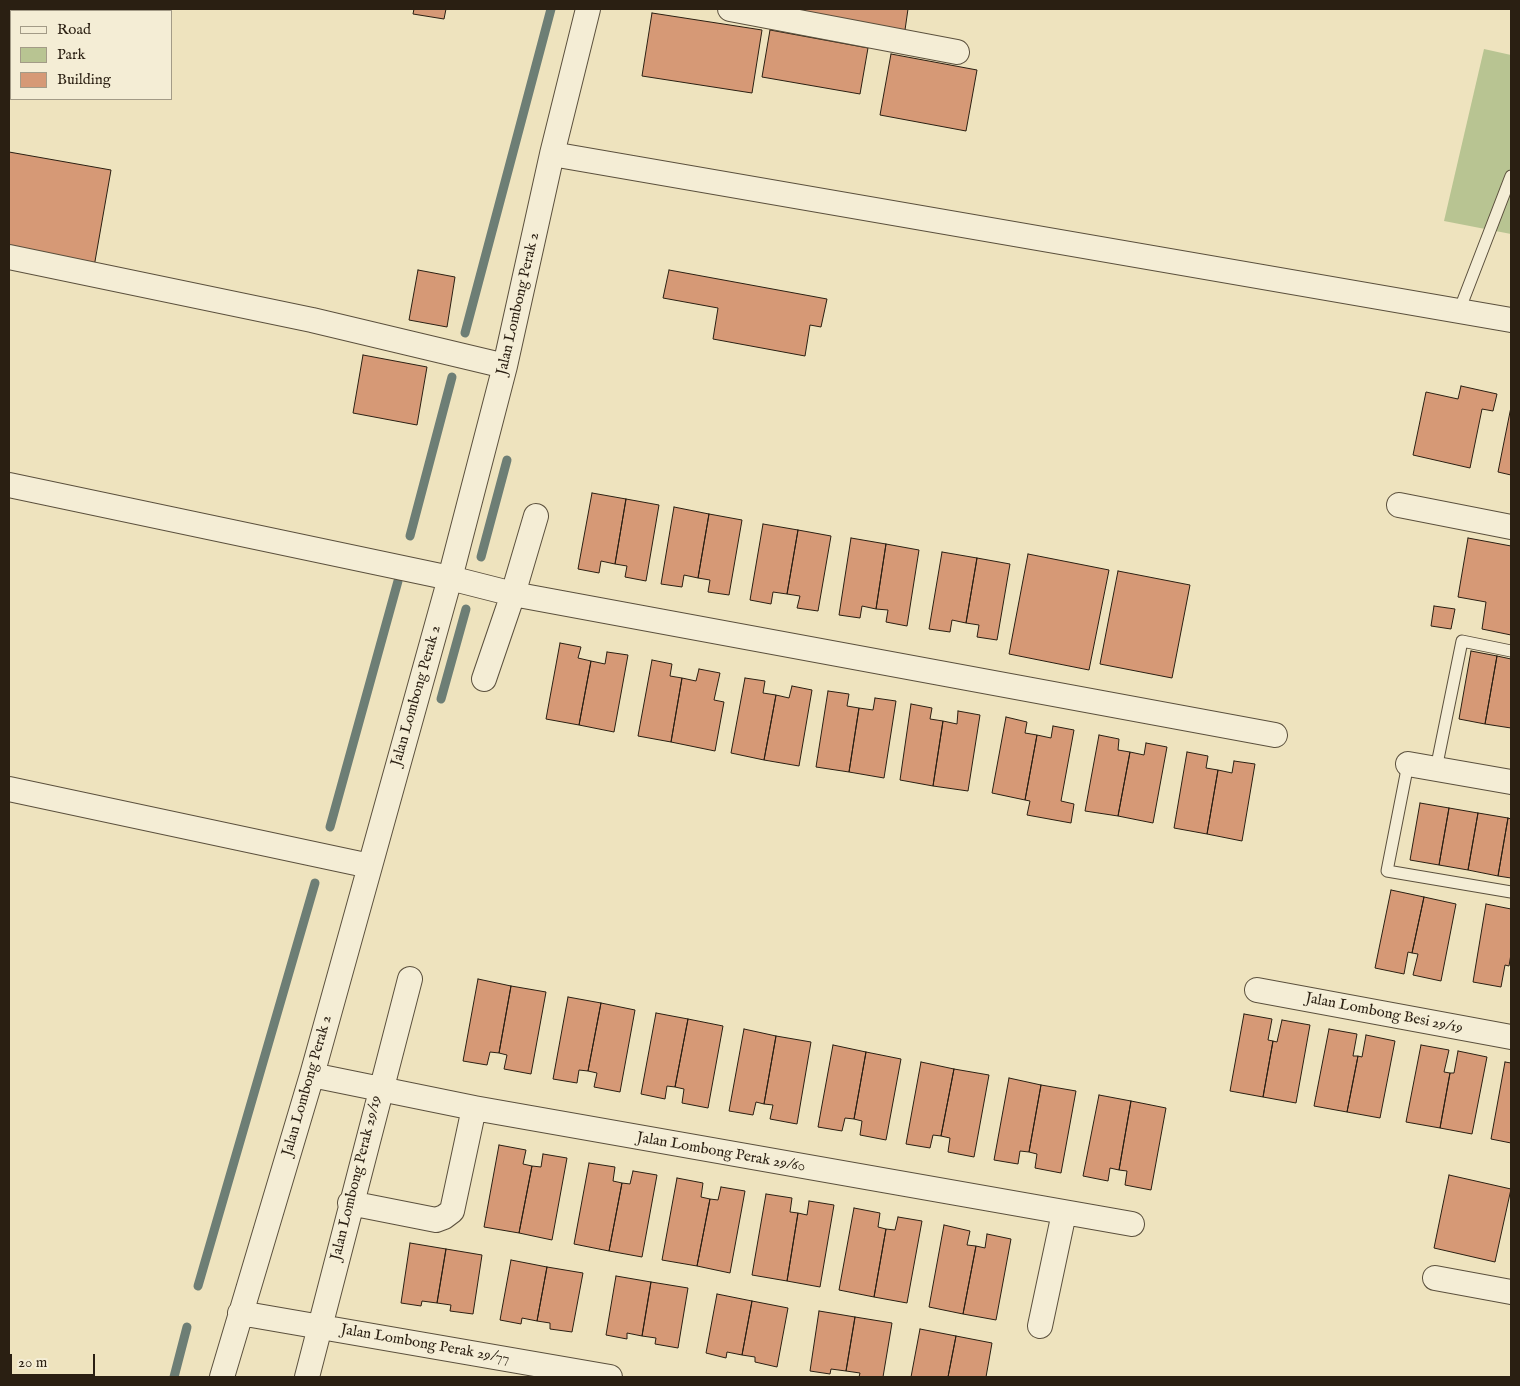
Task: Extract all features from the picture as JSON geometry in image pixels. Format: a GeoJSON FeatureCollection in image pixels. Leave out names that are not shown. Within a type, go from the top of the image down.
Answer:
{"type":"FeatureCollection","features":[{"type":"Feature","properties":{"kind":"street","name":"Jalan Lombong Perak 2"},"geometry":{"type":"LineString","coordinates":[[222,1377],[312,1075],[450,578],[505,366],[552,154],[588,9]]}},
{"type":"Feature","properties":{"kind":"street"},"geometry":{"type":"LineString","coordinates":[[730,9],[957,52]]}},
{"type":"Feature","properties":{"kind":"street"},"geometry":{"type":"LineString","coordinates":[[552,154],[1511,320]]}},
{"type":"Feature","properties":{"kind":"street"},"geometry":{"type":"LineString","coordinates":[[9,257],[312,320],[505,366]]}},
{"type":"Feature","properties":{"kind":"street"},"geometry":{"type":"LineString","coordinates":[[9,485],[450,578],[514,594],[1275,735]]}},
{"type":"Feature","properties":{"kind":"street"},"geometry":{"type":"LineString","coordinates":[[1399,505],[1511,527]]}},
{"type":"Feature","properties":{"kind":"street"},"geometry":{"type":"LineString","coordinates":[[484,679],[514,594],[536,516]]}},
{"type":"Feature","properties":{"kind":"street"},"geometry":{"type":"LineString","coordinates":[[1408,764],[1511,782]]}},
{"type":"Feature","properties":{"kind":"street"},"geometry":{"type":"LineString","coordinates":[[9,789],[370,866]]}},
{"type":"Feature","properties":{"kind":"street","name":"Jalan Lombong Perak 29/19"},"geometry":{"type":"LineString","coordinates":[[307,1377],[350,1203],[410,979]]}},
{"type":"Feature","properties":{"kind":"street","name":"Jalan Lombong Besi 29/19"},"geometry":{"type":"LineString","coordinates":[[1257,990],[1511,1037]]}},
{"type":"Feature","properties":{"kind":"street","name":"Jalan Lombong Perak 29/60"},"geometry":{"type":"LineString","coordinates":[[312,1075],[380,1091],[1132,1224]]}},
{"type":"Feature","properties":{"kind":"street"},"geometry":{"type":"LineString","coordinates":[[350,1203],[436,1220],[452,1211],[474,1108]]}},
{"type":"Feature","properties":{"kind":"street"},"geometry":{"type":"LineString","coordinates":[[1040,1326],[1064,1213]]}},
{"type":"Feature","properties":{"kind":"street"},"geometry":{"type":"LineString","coordinates":[[1434,1278],[1511,1292]]}},
{"type":"Feature","properties":{"kind":"street","name":"Jalan Lombong Perak 29/77"},"geometry":{"type":"LineString","coordinates":[[240,1312],[610,1377]]}},
{"type":"Feature","properties":{"kind":"lane"},"geometry":{"type":"LineString","coordinates":[[1460,311],[1511,176]]}},
{"type":"Feature","properties":{"kind":"lane"},"geometry":{"type":"LineString","coordinates":[[1436,769],[1462,641],[1511,651]]}},
{"type":"Feature","properties":{"kind":"lane"},"geometry":{"type":"LineString","coordinates":[[1408,764],[1387,871],[1511,892]]}},
{"type":"Feature","properties":{"kind":"green space"},"geometry":{"type":"Polygon","coordinates":[[[1484,49],[1511,55],[1511,234],[1444,221],[1484,49]]]}},
{"type":"Feature","properties":{"kind":"building"},"geometry":{"type":"Polygon","coordinates":[[[414,9],[446,9],[444,19],[413,14],[414,9]]]}},
{"type":"Feature","properties":{"kind":"building"},"geometry":{"type":"Polygon","coordinates":[[[795,9],[908,9],[905,30],[794,13],[795,9]]]}},
{"type":"Feature","properties":{"kind":"building"},"geometry":{"type":"Polygon","coordinates":[[[652,13],[762,30],[752,93],[642,76],[652,13]]]}},
{"type":"Feature","properties":{"kind":"building"},"geometry":{"type":"Polygon","coordinates":[[[770,30],[868,48],[860,94],[762,77],[770,30]]]}},
{"type":"Feature","properties":{"kind":"building"},"geometry":{"type":"Polygon","coordinates":[[[891,54],[977,70],[966,131],[880,115],[891,54]]]}},
{"type":"Feature","properties":{"kind":"building"},"geometry":{"type":"Polygon","coordinates":[[[9,152],[111,170],[94,267],[9,252],[9,152]]]}},
{"type":"Feature","properties":{"kind":"building"},"geometry":{"type":"Polygon","coordinates":[[[418,270],[455,277],[447,327],[409,320],[418,270]]]}},
{"type":"Feature","properties":{"kind":"building"},"geometry":{"type":"Polygon","coordinates":[[[669,270],[827,299],[821,327],[810,325],[805,356],[713,339],[718,308],[663,298],[669,270]]]}},
{"type":"Feature","properties":{"kind":"building"},"geometry":{"type":"Polygon","coordinates":[[[363,355],[427,367],[417,425],[353,413],[363,355]]]}},
{"type":"Feature","properties":{"kind":"building"},"geometry":{"type":"Polygon","coordinates":[[[1461,386],[1497,394],[1493,411],[1482,409],[1470,468],[1413,455],[1426,392],[1458,399],[1461,386]]]}},
{"type":"Feature","properties":{"kind":"building"},"geometry":{"type":"Polygon","coordinates":[[[1511,407],[1511,475],[1498,472],[1511,407]]]}},
{"type":"Feature","properties":{"kind":"building"},"geometry":{"type":"Polygon","coordinates":[[[592,493],[626,499],[615,564],[601,561],[599,573],[578,569],[592,493]]]}},
{"type":"Feature","properties":{"kind":"building"},"geometry":{"type":"Polygon","coordinates":[[[626,499],[659,505],[646,581],[625,577],[627,566],[615,564],[626,499]]]}},
{"type":"Feature","properties":{"kind":"building"},"geometry":{"type":"Polygon","coordinates":[[[674,507],[709,514],[698,578],[684,575],[682,587],[661,584],[674,507]]]}},
{"type":"Feature","properties":{"kind":"building"},"geometry":{"type":"Polygon","coordinates":[[[709,514],[742,520],[729,595],[708,592],[710,580],[698,578],[709,514]]]}},
{"type":"Feature","properties":{"kind":"building"},"geometry":{"type":"Polygon","coordinates":[[[763,524],[798,530],[787,594],[773,592],[771,604],[750,600],[763,524]]]}},
{"type":"Feature","properties":{"kind":"building"},"geometry":{"type":"Polygon","coordinates":[[[798,530],[831,536],[818,611],[797,608],[800,596],[787,594],[798,530]]]}},
{"type":"Feature","properties":{"kind":"building"},"geometry":{"type":"Polygon","coordinates":[[[851,538],[886,544],[876,609],[862,606],[860,618],[839,615],[851,538]]]}},
{"type":"Feature","properties":{"kind":"building"},"geometry":{"type":"Polygon","coordinates":[[[1468,538],[1511,546],[1511,635],[1482,629],[1486,602],[1458,597],[1468,538]]]}},
{"type":"Feature","properties":{"kind":"building"},"geometry":{"type":"Polygon","coordinates":[[[886,544],[919,550],[907,626],[886,622],[888,610],[876,609],[886,544]]]}},
{"type":"Feature","properties":{"kind":"building"},"geometry":{"type":"Polygon","coordinates":[[[942,552],[977,558],[966,623],[952,620],[950,632],[929,629],[942,552]]]}},
{"type":"Feature","properties":{"kind":"building"},"geometry":{"type":"Polygon","coordinates":[[[1028,554],[1109,570],[1089,670],[1009,654],[1028,554]]]}},
{"type":"Feature","properties":{"kind":"building"},"geometry":{"type":"Polygon","coordinates":[[[977,558],[1010,564],[997,640],[977,637],[979,625],[966,623],[977,558]]]}},
{"type":"Feature","properties":{"kind":"building"},"geometry":{"type":"Polygon","coordinates":[[[1118,571],[1190,585],[1172,678],[1100,664],[1118,571]]]}},
{"type":"Feature","properties":{"kind":"building"},"geometry":{"type":"Polygon","coordinates":[[[1434,606],[1455,609],[1451,629],[1431,626],[1434,606]]]}},
{"type":"Feature","properties":{"kind":"building"},"geometry":{"type":"Polygon","coordinates":[[[560,643],[581,647],[578,658],[591,661],[579,725],[546,719],[560,643]]]}},
{"type":"Feature","properties":{"kind":"building"},"geometry":{"type":"Polygon","coordinates":[[[1471,651],[1497,656],[1485,724],[1459,719],[1471,651]]]}},
{"type":"Feature","properties":{"kind":"building"},"geometry":{"type":"Polygon","coordinates":[[[607,652],[628,655],[614,732],[579,725],[591,661],[605,664],[607,652]]]}},
{"type":"Feature","properties":{"kind":"building"},"geometry":{"type":"Polygon","coordinates":[[[1497,656],[1511,659],[1511,728],[1485,724],[1497,656]]]}},
{"type":"Feature","properties":{"kind":"building"},"geometry":{"type":"Polygon","coordinates":[[[652,660],[672,664],[670,676],[682,678],[671,742],[638,736],[652,660]]]}},
{"type":"Feature","properties":{"kind":"building"},"geometry":{"type":"Polygon","coordinates":[[[699,669],[720,673],[714,700],[724,702],[715,751],[671,742],[682,678],[696,681],[699,669]]]}},
{"type":"Feature","properties":{"kind":"building"},"geometry":{"type":"Polygon","coordinates":[[[745,678],[765,681],[763,693],[776,695],[764,760],[731,753],[745,678]]]}},
{"type":"Feature","properties":{"kind":"building"},"geometry":{"type":"Polygon","coordinates":[[[792,686],[812,690],[799,766],[764,760],[776,695],[789,698],[792,686]]]}},
{"type":"Feature","properties":{"kind":"building"},"geometry":{"type":"Polygon","coordinates":[[[828,691],[849,694],[847,706],[859,708],[849,772],[816,767],[828,691]]]}},
{"type":"Feature","properties":{"kind":"building"},"geometry":{"type":"Polygon","coordinates":[[[875,698],[896,701],[884,778],[849,772],[859,708],[873,710],[875,698]]]}},
{"type":"Feature","properties":{"kind":"building"},"geometry":{"type":"Polygon","coordinates":[[[911,704],[932,708],[930,719],[943,721],[933,786],[900,780],[911,704]]]}},
{"type":"Feature","properties":{"kind":"building"},"geometry":{"type":"Polygon","coordinates":[[[958,711],[980,715],[968,791],[933,786],[943,721],[957,724],[958,711]]]}},
{"type":"Feature","properties":{"kind":"building"},"geometry":{"type":"Polygon","coordinates":[[[1006,717],[1027,722],[1025,733],[1037,735],[1025,800],[992,793],[1006,717]]]}},
{"type":"Feature","properties":{"kind":"building"},"geometry":{"type":"Polygon","coordinates":[[[1053,726],[1074,730],[1061,801],[1074,804],[1071,823],[1027,815],[1030,801],[1025,800],[1037,735],[1051,738],[1053,726]]]}},
{"type":"Feature","properties":{"kind":"building"},"geometry":{"type":"Polygon","coordinates":[[[1099,735],[1119,739],[1118,750],[1130,752],[1118,816],[1085,811],[1099,735]]]}},
{"type":"Feature","properties":{"kind":"building"},"geometry":{"type":"Polygon","coordinates":[[[1146,743],[1167,747],[1153,823],[1118,816],[1130,752],[1144,755],[1146,743]]]}},
{"type":"Feature","properties":{"kind":"building"},"geometry":{"type":"Polygon","coordinates":[[[1187,752],[1208,756],[1206,768],[1218,770],[1207,834],[1174,828],[1187,752]]]}},
{"type":"Feature","properties":{"kind":"building"},"geometry":{"type":"Polygon","coordinates":[[[1234,761],[1255,764],[1242,841],[1207,834],[1218,770],[1232,773],[1234,761]]]}},
{"type":"Feature","properties":{"kind":"building"},"geometry":{"type":"Polygon","coordinates":[[[1420,803],[1449,808],[1439,865],[1410,860],[1420,803]]]}},
{"type":"Feature","properties":{"kind":"building"},"geometry":{"type":"Polygon","coordinates":[[[1449,808],[1478,813],[1468,870],[1439,865],[1449,808]]]}},
{"type":"Feature","properties":{"kind":"building"},"geometry":{"type":"Polygon","coordinates":[[[1478,813],[1508,818],[1498,876],[1468,870],[1478,813]]]}},
{"type":"Feature","properties":{"kind":"building"},"geometry":{"type":"Polygon","coordinates":[[[1508,818],[1511,819],[1511,878],[1498,876],[1508,818]]]}},
{"type":"Feature","properties":{"kind":"building"},"geometry":{"type":"Polygon","coordinates":[[[1391,890],[1424,897],[1412,953],[1408,952],[1404,974],[1375,968],[1391,890]]]}},
{"type":"Feature","properties":{"kind":"building"},"geometry":{"type":"Polygon","coordinates":[[[1424,897],[1456,904],[1441,981],[1413,975],[1418,954],[1412,953],[1424,897]]]}},
{"type":"Feature","properties":{"kind":"building"},"geometry":{"type":"Polygon","coordinates":[[[1486,904],[1511,909],[1511,954],[1509,966],[1505,965],[1501,987],[1473,982],[1486,904]]]}},
{"type":"Feature","properties":{"kind":"building"},"geometry":{"type":"Polygon","coordinates":[[[478,979],[511,986],[499,1053],[490,1052],[487,1065],[463,1061],[478,979]]]}},
{"type":"Feature","properties":{"kind":"building"},"geometry":{"type":"Polygon","coordinates":[[[511,986],[546,992],[531,1074],[504,1069],[507,1055],[499,1053],[511,986]]]}},
{"type":"Feature","properties":{"kind":"building"},"geometry":{"type":"Polygon","coordinates":[[[568,997],[601,1003],[588,1071],[579,1070],[577,1083],[553,1079],[568,997]]]}},
{"type":"Feature","properties":{"kind":"building"},"geometry":{"type":"Polygon","coordinates":[[[601,1003],[635,1010],[620,1092],[594,1087],[597,1073],[588,1071],[601,1003]]]}},
{"type":"Feature","properties":{"kind":"building"},"geometry":{"type":"Polygon","coordinates":[[[656,1013],[688,1019],[675,1087],[667,1086],[665,1099],[641,1094],[656,1013]]]}},
{"type":"Feature","properties":{"kind":"building"},"geometry":{"type":"Polygon","coordinates":[[[1244,1014],[1272,1019],[1268,1040],[1273,1041],[1263,1097],[1230,1091],[1244,1014]]]}},
{"type":"Feature","properties":{"kind":"building"},"geometry":{"type":"Polygon","coordinates":[[[688,1019],[723,1026],[708,1108],[682,1103],[684,1089],[675,1087],[688,1019]]]}},
{"type":"Feature","properties":{"kind":"building"},"geometry":{"type":"Polygon","coordinates":[[[1282,1020],[1310,1025],[1296,1103],[1263,1097],[1273,1041],[1277,1042],[1282,1020]]]}},
{"type":"Feature","properties":{"kind":"building"},"geometry":{"type":"Polygon","coordinates":[[[744,1029],[776,1036],[764,1104],[756,1102],[753,1115],[729,1111],[744,1029]]]}},
{"type":"Feature","properties":{"kind":"building"},"geometry":{"type":"Polygon","coordinates":[[[1329,1029],[1357,1034],[1353,1056],[1358,1056],[1347,1112],[1314,1106],[1329,1029]]]}},
{"type":"Feature","properties":{"kind":"building"},"geometry":{"type":"Polygon","coordinates":[[[1366,1035],[1395,1041],[1380,1118],[1347,1112],[1358,1056],[1362,1057],[1366,1035]]]}},
{"type":"Feature","properties":{"kind":"building"},"geometry":{"type":"Polygon","coordinates":[[[776,1036],[811,1042],[797,1124],[770,1119],[773,1105],[764,1104],[776,1036]]]}},
{"type":"Feature","properties":{"kind":"building"},"geometry":{"type":"Polygon","coordinates":[[[833,1045],[866,1052],[854,1119],[845,1118],[842,1131],[818,1127],[833,1045]]]}},
{"type":"Feature","properties":{"kind":"building"},"geometry":{"type":"Polygon","coordinates":[[[1421,1045],[1449,1050],[1444,1072],[1450,1073],[1440,1128],[1406,1122],[1421,1045]]]}},
{"type":"Feature","properties":{"kind":"building"},"geometry":{"type":"Polygon","coordinates":[[[1458,1051],[1487,1057],[1472,1134],[1440,1128],[1450,1073],[1454,1073],[1458,1051]]]}},
{"type":"Feature","properties":{"kind":"building"},"geometry":{"type":"Polygon","coordinates":[[[866,1052],[901,1059],[886,1140],[860,1135],[862,1121],[854,1119],[866,1052]]]}},
{"type":"Feature","properties":{"kind":"building"},"geometry":{"type":"Polygon","coordinates":[[[921,1062],[954,1069],[941,1136],[933,1135],[930,1148],[906,1144],[921,1062]]]}},
{"type":"Feature","properties":{"kind":"building"},"geometry":{"type":"Polygon","coordinates":[[[1505,1062],[1511,1063],[1511,1143],[1491,1139],[1505,1062]]]}},
{"type":"Feature","properties":{"kind":"building"},"geometry":{"type":"Polygon","coordinates":[[[954,1069],[989,1075],[974,1157],[948,1152],[950,1138],[941,1136],[954,1069]]]}},
{"type":"Feature","properties":{"kind":"building"},"geometry":{"type":"Polygon","coordinates":[[[1009,1078],[1041,1085],[1029,1152],[1020,1151],[1018,1164],[994,1160],[1009,1078]]]}},
{"type":"Feature","properties":{"kind":"building"},"geometry":{"type":"Polygon","coordinates":[[[1041,1085],[1076,1091],[1061,1173],[1035,1168],[1037,1154],[1029,1152],[1041,1085]]]}},
{"type":"Feature","properties":{"kind":"building"},"geometry":{"type":"Polygon","coordinates":[[[1099,1095],[1131,1101],[1119,1170],[1110,1168],[1108,1181],[1083,1176],[1099,1095]]]}},
{"type":"Feature","properties":{"kind":"building"},"geometry":{"type":"Polygon","coordinates":[[[1131,1101],[1166,1108],[1151,1190],[1125,1185],[1127,1171],[1119,1170],[1131,1101]]]}},
{"type":"Feature","properties":{"kind":"building"},"geometry":{"type":"Polygon","coordinates":[[[499,1145],[526,1150],[523,1164],[532,1166],[519,1233],[484,1227],[499,1145]]]}},
{"type":"Feature","properties":{"kind":"building"},"geometry":{"type":"Polygon","coordinates":[[[543,1154],[567,1158],[552,1240],[519,1233],[532,1166],[541,1167],[543,1154]]]}},
{"type":"Feature","properties":{"kind":"building"},"geometry":{"type":"Polygon","coordinates":[[[589,1163],[615,1167],[613,1181],[622,1183],[609,1251],[574,1244],[589,1163]]]}},
{"type":"Feature","properties":{"kind":"building"},"geometry":{"type":"Polygon","coordinates":[[[633,1171],[657,1175],[642,1257],[609,1251],[622,1183],[630,1184],[633,1171]]]}},
{"type":"Feature","properties":{"kind":"building"},"geometry":{"type":"Polygon","coordinates":[[[1449,1175],[1511,1189],[1495,1262],[1434,1248],[1449,1175]]]}},
{"type":"Feature","properties":{"kind":"building"},"geometry":{"type":"Polygon","coordinates":[[[677,1178],[703,1183],[701,1197],[710,1199],[697,1266],[662,1260],[677,1178]]]}},
{"type":"Feature","properties":{"kind":"building"},"geometry":{"type":"Polygon","coordinates":[[[721,1187],[745,1191],[730,1273],[697,1266],[710,1199],[718,1200],[721,1187]]]}},
{"type":"Feature","properties":{"kind":"building"},"geometry":{"type":"Polygon","coordinates":[[[766,1194],[792,1198],[790,1212],[798,1213],[787,1281],[752,1275],[766,1194]]]}},
{"type":"Feature","properties":{"kind":"building"},"geometry":{"type":"Polygon","coordinates":[[[809,1201],[834,1205],[820,1287],[787,1281],[798,1213],[807,1215],[809,1201]]]}},
{"type":"Feature","properties":{"kind":"building"},"geometry":{"type":"Polygon","coordinates":[[[854,1208],[880,1213],[878,1227],[886,1229],[874,1297],[839,1290],[854,1208]]]}},
{"type":"Feature","properties":{"kind":"building"},"geometry":{"type":"Polygon","coordinates":[[[898,1217],[922,1221],[907,1303],[874,1297],[886,1229],[895,1230],[898,1217]]]}},
{"type":"Feature","properties":{"kind":"building"},"geometry":{"type":"Polygon","coordinates":[[[944,1225],[970,1231],[967,1245],[976,1246],[963,1314],[929,1307],[944,1225]]]}},
{"type":"Feature","properties":{"kind":"building"},"geometry":{"type":"Polygon","coordinates":[[[987,1234],[1011,1239],[996,1320],[963,1314],[976,1246],[985,1248],[987,1234]]]}},
{"type":"Feature","properties":{"kind":"building"},"geometry":{"type":"Polygon","coordinates":[[[410,1243],[446,1249],[437,1303],[422,1301],[421,1306],[401,1303],[410,1243]]]}},
{"type":"Feature","properties":{"kind":"building"},"geometry":{"type":"Polygon","coordinates":[[[446,1249],[482,1255],[473,1314],[450,1311],[451,1305],[437,1303],[446,1249]]]}},
{"type":"Feature","properties":{"kind":"building"},"geometry":{"type":"Polygon","coordinates":[[[511,1260],[547,1267],[537,1321],[522,1318],[521,1324],[500,1320],[511,1260]]]}},
{"type":"Feature","properties":{"kind":"building"},"geometry":{"type":"Polygon","coordinates":[[[547,1267],[583,1273],[572,1332],[550,1329],[550,1323],[537,1321],[547,1267]]]}},
{"type":"Feature","properties":{"kind":"building"},"geometry":{"type":"Polygon","coordinates":[[[616,1276],[651,1282],[642,1336],[627,1333],[627,1339],[606,1335],[616,1276]]]}},
{"type":"Feature","properties":{"kind":"building"},"geometry":{"type":"Polygon","coordinates":[[[651,1282],[688,1288],[678,1348],[655,1344],[656,1338],[642,1336],[651,1282]]]}},
{"type":"Feature","properties":{"kind":"building"},"geometry":{"type":"Polygon","coordinates":[[[717,1294],[752,1301],[742,1355],[727,1352],[726,1358],[706,1353],[717,1294]]]}},
{"type":"Feature","properties":{"kind":"building"},"geometry":{"type":"Polygon","coordinates":[[[752,1301],[788,1308],[777,1367],[755,1362],[755,1357],[742,1355],[752,1301]]]}},
{"type":"Feature","properties":{"kind":"building"},"geometry":{"type":"Polygon","coordinates":[[[819,1311],[855,1317],[846,1371],[831,1369],[830,1374],[810,1371],[819,1311]]]}},
{"type":"Feature","properties":{"kind":"building"},"geometry":{"type":"Polygon","coordinates":[[[855,1317],[892,1323],[883,1377],[859,1377],[860,1373],[846,1371],[855,1317]]]}},
{"type":"Feature","properties":{"kind":"building"},"geometry":{"type":"Polygon","coordinates":[[[920,1329],[956,1336],[948,1377],[911,1377],[920,1329]]]}},
{"type":"Feature","properties":{"kind":"building"},"geometry":{"type":"Polygon","coordinates":[[[956,1336],[992,1343],[986,1377],[948,1377],[956,1336]]]}},
{"type":"Feature","properties":{"kind":"waterway"},"geometry":{"type":"LineString","coordinates":[[465,333],[551,9]]}},
{"type":"Feature","properties":{"kind":"waterway"},"geometry":{"type":"LineString","coordinates":[[410,536],[452,377]]}},
{"type":"Feature","properties":{"kind":"waterway"},"geometry":{"type":"LineString","coordinates":[[481,557],[507,460]]}},
{"type":"Feature","properties":{"kind":"waterway"},"geometry":{"type":"LineString","coordinates":[[330,827],[398,581]]}},
{"type":"Feature","properties":{"kind":"waterway"},"geometry":{"type":"LineString","coordinates":[[441,699],[466,609]]}},
{"type":"Feature","properties":{"kind":"waterway"},"geometry":{"type":"LineString","coordinates":[[198,1286],[315,883]]}},
{"type":"Feature","properties":{"kind":"waterway"},"geometry":{"type":"LineString","coordinates":[[174,1377],[187,1327]]}}]}
